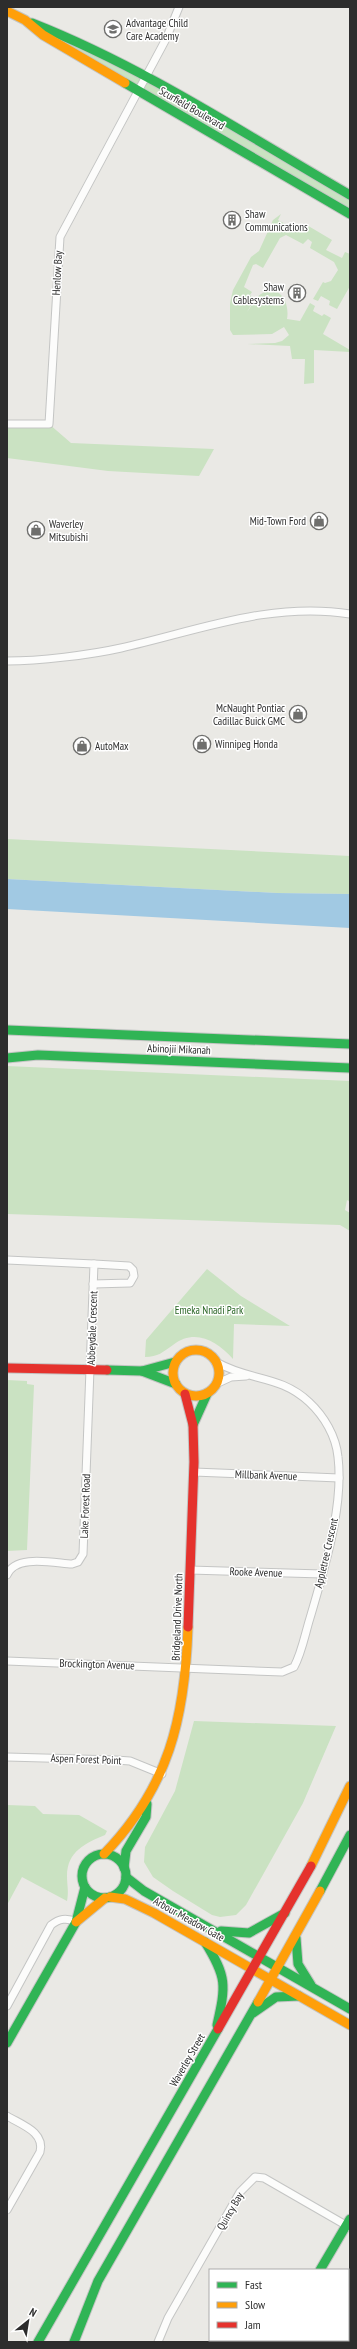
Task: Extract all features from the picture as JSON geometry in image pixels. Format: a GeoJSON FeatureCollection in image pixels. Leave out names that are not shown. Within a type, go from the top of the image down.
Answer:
{"type":"FeatureCollection","features":[{"type":"Feature","properties":{"kind":"street","name":"Henlow Bay"},"geometry":{"type":"LineString","coordinates":[[7,424],[49,424],[60,237],[166,39],[179,7]]}},
{"type":"Feature","properties":{"kind":"street","name":"Scurfield Boulevard"},"geometry":{"type":"LineString","coordinates":[[7,11],[24,20],[80,42],[146,77],[350,195]]}},
{"type":"Feature","properties":{"kind":"street","name":"Scurfield Boulevard"},"geometry":{"type":"LineString","coordinates":[[24,20],[43,35],[350,214]]}},
{"type":"Feature","properties":{"kind":"street"},"geometry":{"type":"LineString","coordinates":[[7,661],[120,648],[224,622],[280,611],[313,611],[350,614]]}},
{"type":"Feature","properties":{"kind":"street","name":"Abinojii Mikanah"},"geometry":{"type":"LineString","coordinates":[[7,1030],[350,1044]]}},
{"type":"Feature","properties":{"kind":"street"},"geometry":{"type":"LineString","coordinates":[[7,1053],[38,1055]]}},
{"type":"Feature","properties":{"kind":"street","name":"Abinojii Mikanah"},"geometry":{"type":"LineString","coordinates":[[7,1058],[38,1055],[350,1068]]}},
{"type":"Feature","properties":{"kind":"street","name":"Abbeydale Crescent"},"geometry":{"type":"LineString","coordinates":[[7,1260],[129,1266],[133,1270],[134,1276],[130,1283],[94,1284]]}},
{"type":"Feature","properties":{"kind":"street","name":"Abbeydale Crescent"},"geometry":{"type":"LineString","coordinates":[[90,1371],[94,1264]]}},
{"type":"Feature","properties":{"kind":"street"},"geometry":{"type":"LineString","coordinates":[[142,1371],[176,1384],[185,1394],[192,1396],[207,1394],[218,1383],[220,1373],[218,1363],[210,1353],[197,1349],[184,1353],[175,1362],[173,1369],[176,1384]]}},
{"type":"Feature","properties":{"kind":"street"},"geometry":{"type":"LineString","coordinates":[[7,1368],[142,1371],[175,1362]]}},
{"type":"Feature","properties":{"kind":"street","name":"Appletree Crescent"},"geometry":{"type":"LineString","coordinates":[[218,1363],[250,1376]]}},
{"type":"Feature","properties":{"kind":"street","name":"Lake Forest Road"},"geometry":{"type":"LineString","coordinates":[[7,1575],[13,1566],[25,1562],[72,1564],[82,1558],[90,1371]]}},
{"type":"Feature","properties":{"kind":"street","name":"Appletree Crescent"},"geometry":{"type":"LineString","coordinates":[[187,1668],[282,1672],[291,1670],[299,1657],[322,1574],[334,1515],[339,1478],[338,1456],[334,1440],[328,1425],[309,1402],[284,1384],[271,1379],[250,1376],[231,1377],[218,1383]]}},
{"type":"Feature","properties":{"kind":"street","name":"Bridgeland Drive North"},"geometry":{"type":"LineString","coordinates":[[104,1854],[118,1842],[147,1804],[162,1774],[180,1716],[187,1668],[194,1472],[193,1425],[185,1394]]}},
{"type":"Feature","properties":{"kind":"street","name":"Bridgeland Drive North"},"geometry":{"type":"LineString","coordinates":[[193,1425],[207,1394]]}},
{"type":"Feature","properties":{"kind":"street","name":"Millbank Avenue"},"geometry":{"type":"LineString","coordinates":[[194,1472],[339,1478]]}},
{"type":"Feature","properties":{"kind":"street","name":"Rooke Avenue"},"geometry":{"type":"LineString","coordinates":[[190,1570],[322,1574]]}},
{"type":"Feature","properties":{"kind":"street","name":"Brockington Avenue"},"geometry":{"type":"LineString","coordinates":[[7,1661],[187,1668]]}},
{"type":"Feature","properties":{"kind":"street","name":"Aspen Forest Point"},"geometry":{"type":"LineString","coordinates":[[7,1757],[130,1761],[162,1774]]}},
{"type":"Feature","properties":{"kind":"street","name":"Waverley Street"},"geometry":{"type":"LineString","coordinates":[[38,2342],[286,1912],[323,1844],[350,1786]]}},
{"type":"Feature","properties":{"kind":"street","name":"Bridgeland Drive North"},"geometry":{"type":"LineString","coordinates":[[125,1873],[126,1851],[146,1817],[147,1804]]}},
{"type":"Feature","properties":{"kind":"street"},"geometry":{"type":"LineString","coordinates":[[74,2342],[88,2303],[98,2281],[297,1934],[350,1835]]}},
{"type":"Feature","properties":{"kind":"street"},"geometry":{"type":"LineString","coordinates":[[7,2041],[76,1922],[85,1887],[82,1875],[86,1862],[94,1856],[104,1854],[115,1857],[125,1873],[123,1887],[107,1897],[76,1922]]}},
{"type":"Feature","properties":{"kind":"street","name":"Arbour Meadow Gate"},"geometry":{"type":"LineString","coordinates":[[125,1873],[144,1891],[350,2009]]}},
{"type":"Feature","properties":{"kind":"street"},"geometry":{"type":"LineString","coordinates":[[85,1887],[95,1896],[107,1897]]}},
{"type":"Feature","properties":{"kind":"street","name":"Arbour Meadow Gate"},"geometry":{"type":"LineString","coordinates":[[107,1897],[125,1898],[204,1941],[350,2025]]}},
{"type":"Feature","properties":{"kind":"street"},"geometry":{"type":"LineString","coordinates":[[210,1928],[238,1935],[252,1934],[262,1930],[286,1912]]}},
{"type":"Feature","properties":{"kind":"street"},"geometry":{"type":"LineString","coordinates":[[7,2006],[51,1925],[59,1920],[69,1919],[76,1922]]}},
{"type":"Feature","properties":{"kind":"street"},"geometry":{"type":"LineString","coordinates":[[297,1934],[298,1964],[313,1988]]}},
{"type":"Feature","properties":{"kind":"street"},"geometry":{"type":"LineString","coordinates":[[204,1941],[221,1967],[226,1984],[216,2033]]}},
{"type":"Feature","properties":{"kind":"street"},"geometry":{"type":"LineString","coordinates":[[250,2015],[276,1997],[301,1996]]}},
{"type":"Feature","properties":{"kind":"street"},"geometry":{"type":"LineString","coordinates":[[7,2116],[33,2131],[40,2137],[42,2143],[40,2152],[7,2210]]}},
{"type":"Feature","properties":{"kind":"street","name":"Quincy Bay"},"geometry":{"type":"LineString","coordinates":[[158,2342],[168,2318],[240,2192],[255,2177],[264,2178],[349,2224]]}},
{"type":"Feature","properties":{"kind":"street"},"geometry":{"type":"LineString","coordinates":[[321,2269],[349,2224]]}},
{"type":"Feature","properties":{"kind":"green space"},"geometry":{"type":"Polygon","coordinates":[[[52,30],[350,195],[350,214],[43,35],[52,30]]]}},
{"type":"Feature","properties":{"kind":"green space"},"geometry":{"type":"Polygon","coordinates":[[[281,214],[278,220],[300,232],[305,224],[332,240],[326,250],[342,258],[345,252],[350,254],[350,286],[337,309],[329,305],[330,301],[321,296],[318,301],[313,299],[323,282],[325,283],[331,281],[338,270],[334,262],[310,248],[312,242],[308,239],[303,244],[286,235],[280,238],[263,268],[256,264],[253,265],[244,287],[252,292],[250,295],[254,300],[247,312],[261,294],[268,291],[274,291],[282,296],[285,301],[288,313],[287,319],[300,321],[310,303],[315,306],[313,311],[322,316],[324,314],[331,318],[323,334],[350,350],[350,352],[314,350],[314,383],[304,384],[305,359],[292,359],[290,346],[247,344],[275,343],[282,341],[289,335],[284,327],[272,334],[233,335],[230,330],[230,303],[233,290],[251,257],[259,251],[273,220],[281,214]]]}},
{"type":"Feature","properties":{"kind":"green space"},"geometry":{"type":"Polygon","coordinates":[[[7,424],[49,424],[71,443],[214,449],[199,476],[108,471],[7,458],[7,424]]]}},
{"type":"Feature","properties":{"kind":"green space"},"geometry":{"type":"Polygon","coordinates":[[[7,839],[350,856],[350,894],[277,893],[7,879],[7,839]]]}},
{"type":"Feature","properties":{"kind":"green space"},"geometry":{"type":"Polygon","coordinates":[[[7,1066],[350,1081],[350,1202],[347,1200],[345,1210],[350,1213],[350,1231],[340,1225],[7,1214],[7,1066]]]}},
{"type":"Feature","properties":{"kind":"green space","name":"Emeka Nnadi Park"},"geometry":{"type":"Polygon","coordinates":[[[207,1269],[241,1296],[290,1326],[234,1324],[233,1359],[213,1342],[197,1337],[189,1337],[181,1340],[160,1354],[145,1357],[146,1340],[207,1269]]]}},
{"type":"Feature","properties":{"kind":"green space"},"geometry":{"type":"Polygon","coordinates":[[[7,1380],[27,1381],[27,1384],[34,1385],[27,1550],[7,1551],[7,1380]]]}},
{"type":"Feature","properties":{"kind":"green space"},"geometry":{"type":"Polygon","coordinates":[[[194,1721],[336,1726],[303,1803],[246,1905],[236,1915],[220,1917],[212,1915],[153,1877],[144,1862],[145,1847],[175,1791],[194,1721]]]}},
{"type":"Feature","properties":{"kind":"green space"},"geometry":{"type":"Polygon","coordinates":[[[7,1805],[35,1806],[43,1814],[79,1815],[107,1831],[105,1835],[91,1841],[79,1849],[70,1860],[67,1876],[67,1901],[22,1877],[7,1905],[7,1805]]]}},
{"type":"Feature","properties":{"kind":"water"},"geometry":{"type":"Polygon","coordinates":[[[7,879],[277,893],[350,894],[350,928],[7,909],[7,879]]]}},
{"type":"Feature","properties":{"kind":"traffic: fast"},"geometry":{"type":"LineString","coordinates":[[32,23],[114,60],[154,81],[350,195]]}},
{"type":"Feature","properties":{"kind":"traffic: fast"},"geometry":{"type":"LineString","coordinates":[[125,83],[350,214]]}},
{"type":"Feature","properties":{"kind":"traffic: fast"},"geometry":{"type":"LineString","coordinates":[[7,1030],[350,1044]]}},
{"type":"Feature","properties":{"kind":"traffic: fast"},"geometry":{"type":"LineString","coordinates":[[7,1058],[38,1055],[350,1068]]}},
{"type":"Feature","properties":{"kind":"traffic: fast"},"geometry":{"type":"LineString","coordinates":[[142,1371],[175,1362]]}},
{"type":"Feature","properties":{"kind":"traffic: fast"},"geometry":{"type":"LineString","coordinates":[[107,1370],[142,1371],[176,1384]]}},
{"type":"Feature","properties":{"kind":"traffic: fast"},"geometry":{"type":"LineString","coordinates":[[193,1425],[207,1394]]}},
{"type":"Feature","properties":{"kind":"traffic: fast"},"geometry":{"type":"LineString","coordinates":[[124,1868],[126,1851],[146,1817],[147,1804]]}},
{"type":"Feature","properties":{"kind":"traffic: fast"},"geometry":{"type":"LineString","coordinates":[[320,1891],[350,1835]]}},
{"type":"Feature","properties":{"kind":"traffic: fast"},"geometry":{"type":"LineString","coordinates":[[100,1854],[108,1854],[120,1860],[126,1872],[126,1876],[126,1880],[120,1892],[108,1898],[100,1898],[88,1892],[82,1880],[82,1872],[88,1860],[100,1854]]}},
{"type":"Feature","properties":{"kind":"traffic: fast"},"geometry":{"type":"LineString","coordinates":[[126,1877],[144,1891],[350,2009]]}},
{"type":"Feature","properties":{"kind":"traffic: fast"},"geometry":{"type":"LineString","coordinates":[[7,2043],[76,1922],[85,1887]]}},
{"type":"Feature","properties":{"kind":"traffic: fast"},"geometry":{"type":"LineString","coordinates":[[221,1931],[249,1933],[285,1913]]}},
{"type":"Feature","properties":{"kind":"traffic: fast"},"geometry":{"type":"LineString","coordinates":[[296,1938],[298,1964],[311,1985]]}},
{"type":"Feature","properties":{"kind":"traffic: fast"},"geometry":{"type":"LineString","coordinates":[[205,1942],[217,1964],[223,1982],[222,2000],[217,2025]]}},
{"type":"Feature","properties":{"kind":"traffic: fast"},"geometry":{"type":"LineString","coordinates":[[253,2013],[276,1997],[299,1996]]}},
{"type":"Feature","properties":{"kind":"traffic: fast"},"geometry":{"type":"LineString","coordinates":[[74,2342],[98,2281],[258,2002]]}},
{"type":"Feature","properties":{"kind":"traffic: fast"},"geometry":{"type":"LineString","coordinates":[[38,2342],[218,2029]]}},
{"type":"Feature","properties":{"kind":"traffic: fast"},"geometry":{"type":"LineString","coordinates":[[321,2269],[350,2219]]}},
{"type":"Feature","properties":{"kind":"traffic: slow"},"geometry":{"type":"LineString","coordinates":[[7,11],[25,20],[43,35],[125,83]]}},
{"type":"Feature","properties":{"kind":"traffic: slow"},"geometry":{"type":"LineString","coordinates":[[201,1350],[213,1356],[218,1364],[219,1373],[218,1382],[213,1390],[205,1395],[191,1396],[179,1390],[174,1382],[173,1368],[179,1356],[187,1351],[201,1350]]}},
{"type":"Feature","properties":{"kind":"traffic: slow"},"geometry":{"type":"LineString","coordinates":[[104,1854],[126,1829],[144,1803],[158,1777],[169,1750],[183,1691],[188,1627]]}},
{"type":"Feature","properties":{"kind":"traffic: slow"},"geometry":{"type":"LineString","coordinates":[[311,1866],[350,1786]]}},
{"type":"Feature","properties":{"kind":"traffic: slow"},"geometry":{"type":"LineString","coordinates":[[258,2002],[320,1891]]}},
{"type":"Feature","properties":{"kind":"traffic: slow"},"geometry":{"type":"LineString","coordinates":[[110,1897],[125,1899],[154,1913],[350,2025]]}},
{"type":"Feature","properties":{"kind":"traffic: slow"},"geometry":{"type":"LineString","coordinates":[[76,1922],[105,1898]]}},
{"type":"Feature","properties":{"kind":"traffic: jam"},"geometry":{"type":"LineString","coordinates":[[7,1368],[107,1370]]}},
{"type":"Feature","properties":{"kind":"traffic: jam"},"geometry":{"type":"LineString","coordinates":[[185,1394],[193,1425],[194,1462],[188,1627]]}},
{"type":"Feature","properties":{"kind":"traffic: jam"},"geometry":{"type":"LineString","coordinates":[[218,2029],[311,1866]]}},
{"type":"Feature","properties":{"kind":"place","name":"Advantage Child Care Academy"},"geometry":{"type":"Point","coordinates":[113,29]}},
{"type":"Feature","properties":{"kind":"place","name":"Shaw Communications"},"geometry":{"type":"Point","coordinates":[232,220]}},
{"type":"Feature","properties":{"kind":"place","name":"Shaw Cablesystems"},"geometry":{"type":"Point","coordinates":[297,293]}},
{"type":"Feature","properties":{"kind":"place","name":"Mid-Town Ford"},"geometry":{"type":"Point","coordinates":[319,521]}},
{"type":"Feature","properties":{"kind":"place","name":"Waverley Mitsubishi"},"geometry":{"type":"Point","coordinates":[36,530]}},
{"type":"Feature","properties":{"kind":"place","name":"McNaught Pontiac Cadillac Buick GMC"},"geometry":{"type":"Point","coordinates":[298,714]}},
{"type":"Feature","properties":{"kind":"place","name":"Winnipeg Honda"},"geometry":{"type":"Point","coordinates":[202,744]}},
{"type":"Feature","properties":{"kind":"place","name":"AutoMax"},"geometry":{"type":"Point","coordinates":[82,746]}}]}
